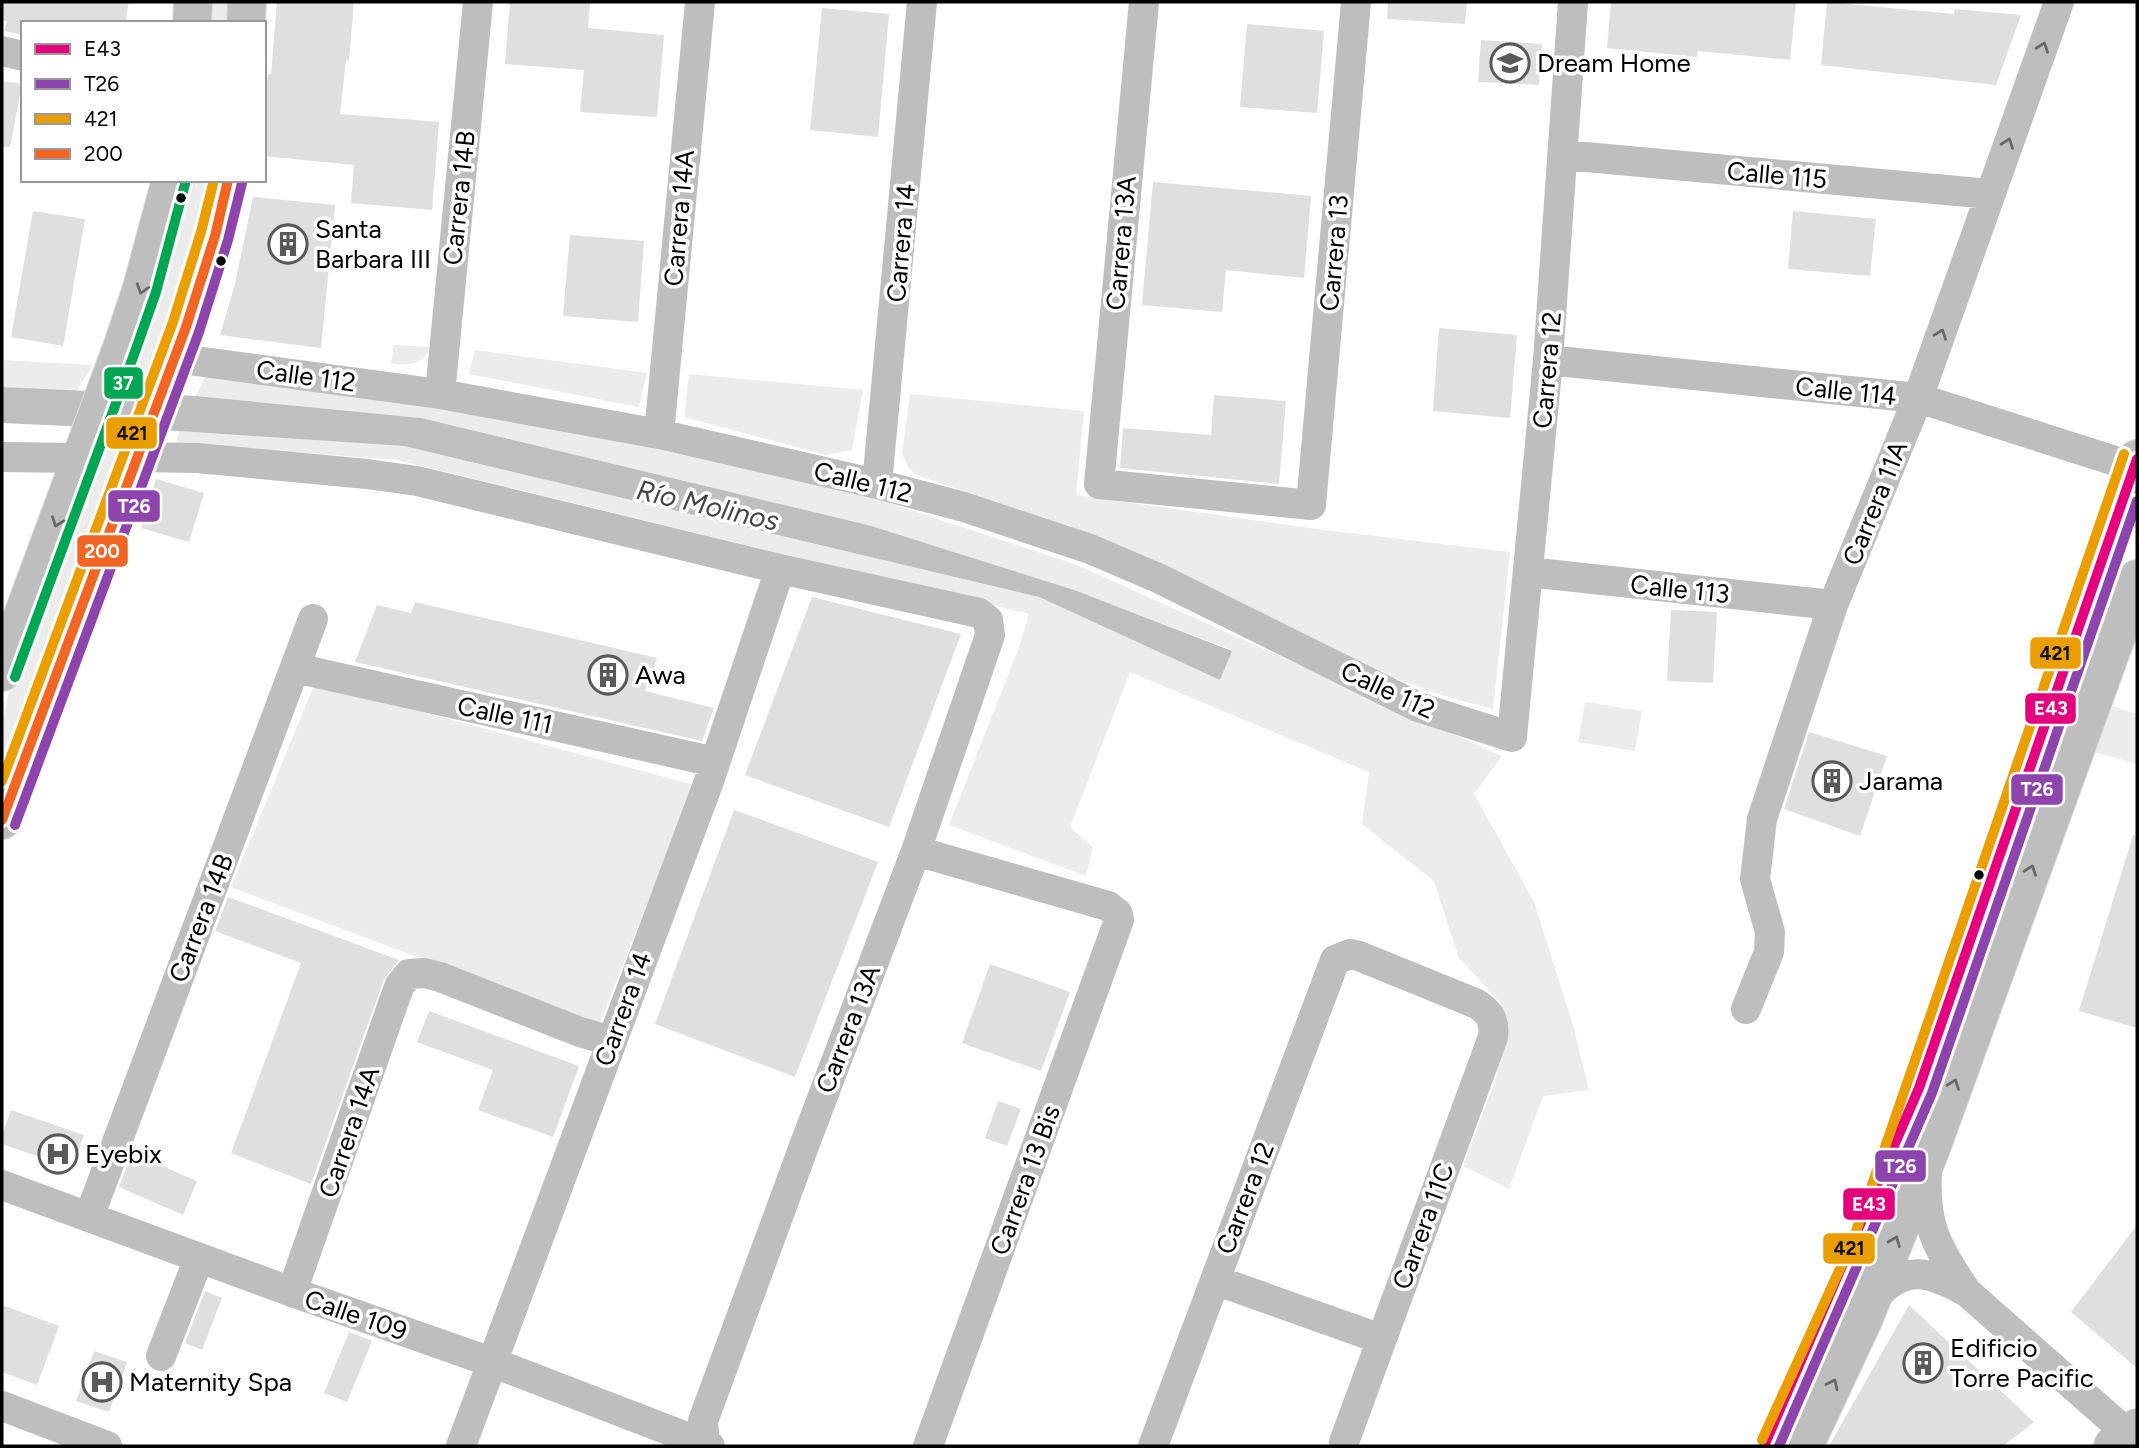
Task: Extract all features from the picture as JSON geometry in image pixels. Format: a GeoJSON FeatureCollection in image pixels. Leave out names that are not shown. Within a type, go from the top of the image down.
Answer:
{"type":"FeatureCollection","features":[{"type":"Feature","properties":{"kind":"main road"},"geometry":{"type":"LineString","coordinates":[[192,21],[193,2]]}},
{"type":"Feature","properties":{"kind":"main road"},"geometry":{"type":"LineString","coordinates":[[246,21],[247,2]]}},
{"type":"Feature","properties":{"kind":"main road"},"geometry":{"type":"LineString","coordinates":[[2,672],[116,367],[142,288],[170,182]]}},
{"type":"Feature","properties":{"kind":"main road"},"geometry":{"type":"LineString","coordinates":[[2,820],[171,365],[212,247],[228,182]]}},
{"type":"Feature","properties":{"kind":"main road"},"geometry":{"type":"LineString","coordinates":[[1775,1446],[1866,1245],[2136,463]]}},
{"type":"Feature","properties":{"kind":"main road"},"geometry":{"type":"LineString","coordinates":[[1804,1446],[1867,1311],[1931,1148],[2136,587]]}},
{"type":"Feature","properties":{"kind":"main road"},"geometry":{"type":"LineString","coordinates":[[2,791],[15,754],[40,718]]}},
{"type":"Feature","properties":{"kind":"main road"},"geometry":{"type":"LineString","coordinates":[[1764,1446],[1919,1088]]}},
{"type":"Feature","properties":{"kind":"street","name":"Carrera 14B"},"geometry":{"type":"LineString","coordinates":[[440,394],[478,2]]}},
{"type":"Feature","properties":{"kind":"street","name":"Carrera 14A"},"geometry":{"type":"LineString","coordinates":[[659,434],[700,2]]}},
{"type":"Feature","properties":{"kind":"street","name":"Carrera 14"},"geometry":{"type":"LineString","coordinates":[[877,484],[922,2]]}},
{"type":"Feature","properties":{"kind":"street","name":"Carrera 13A"},"geometry":{"type":"LineString","coordinates":[[1144,2],[1099,484],[1311,505]]}},
{"type":"Feature","properties":{"kind":"street","name":"Carrera 13"},"geometry":{"type":"LineString","coordinates":[[1311,505],[1356,2]]}},
{"type":"Feature","properties":{"kind":"street","name":"Carrera 12"},"geometry":{"type":"LineString","coordinates":[[1512,737],[1548,360],[1573,2]]}},
{"type":"Feature","properties":{"kind":"street","name":"Carrera 11A"},"geometry":{"type":"LineString","coordinates":[[1746,1009],[1769,952],[1770,932],[1755,879],[1762,818],[1833,605],[1918,398],[2059,2]]}},
{"type":"Feature","properties":{"kind":"street"},"geometry":{"type":"LineString","coordinates":[[2,51],[21,56]]}},
{"type":"Feature","properties":{"kind":"street","name":"Calle 115"},"geometry":{"type":"LineString","coordinates":[[1564,155],[1990,194]]}},
{"type":"Feature","properties":{"kind":"street","name":"Calle 114"},"geometry":{"type":"LineString","coordinates":[[1548,360],[1918,398],[2136,463]]}},
{"type":"Feature","properties":{"kind":"street","name":"Calle 112"},"geometry":{"type":"LineString","coordinates":[[171,365],[440,394],[659,434],[877,484],[964,507],[1090,549],[1158,578],[1418,707],[1512,737]]}},
{"type":"Feature","properties":{"kind":"street"},"geometry":{"type":"LineString","coordinates":[[2,457],[86,445]]}},
{"type":"Feature","properties":{"kind":"street"},"geometry":{"type":"LineString","coordinates":[[141,446],[197,458],[417,481],[780,569]]}},
{"type":"Feature","properties":{"kind":"street","name":"Carrera 14"},"geometry":{"type":"LineString","coordinates":[[461,1446],[715,762],[780,569]]}},
{"type":"Feature","properties":{"kind":"street","name":"Carrera 13A"},"geometry":{"type":"LineString","coordinates":[[697,1440],[816,1112],[916,851],[990,635],[988,620],[978,614],[780,569]]}},
{"type":"Feature","properties":{"kind":"street","name":"Calle 113"},"geometry":{"type":"LineString","coordinates":[[1528,572],[1833,605]]}},
{"type":"Feature","properties":{"kind":"street","name":"Carrera 14B"},"geometry":{"type":"LineString","coordinates":[[89,1217],[313,619]]}},
{"type":"Feature","properties":{"kind":"street","name":"Calle 111"},"geometry":{"type":"LineString","coordinates":[[295,668],[715,762]]}},
{"type":"Feature","properties":{"kind":"street","name":"Carrera 13 Bis"},"geometry":{"type":"LineString","coordinates":[[916,851],[1108,906],[1118,914],[1118,926],[928,1446]]}},
{"type":"Feature","properties":{"kind":"street","name":"Carrera 12"},"geometry":{"type":"LineString","coordinates":[[1153,1446],[1335,960],[1343,956]]}},
{"type":"Feature","properties":{"kind":"street","name":"Carrera 11C"},"geometry":{"type":"LineString","coordinates":[[1343,956],[1359,956],[1466,999],[1486,1010],[1493,1021],[1493,1037],[1344,1442]]}},
{"type":"Feature","properties":{"kind":"street","name":"Carrera 14A"},"geometry":{"type":"LineString","coordinates":[[292,1292],[395,998],[400,985],[410,974],[424,973],[440,977],[580,1032],[611,1041]]}},
{"type":"Feature","properties":{"kind":"street"},"geometry":{"type":"LineString","coordinates":[[1931,1148],[1925,1192],[1928,1214],[1942,1255],[1968,1293]]}},
{"type":"Feature","properties":{"kind":"street","name":"Calle 109"},"geometry":{"type":"LineString","coordinates":[[2,1185],[494,1363],[697,1440]]}},
{"type":"Feature","properties":{"kind":"street"},"geometry":{"type":"LineString","coordinates":[[161,1356],[199,1258]]}},
{"type":"Feature","properties":{"kind":"street"},"geometry":{"type":"LineString","coordinates":[[1867,1311],[1880,1291],[1909,1275],[1926,1273],[1948,1282],[1968,1293],[2126,1436]]}},
{"type":"Feature","properties":{"kind":"street"},"geometry":{"type":"LineString","coordinates":[[1215,1280],[1381,1339]]}},
{"type":"Feature","properties":{"kind":"street"},"geometry":{"type":"LineString","coordinates":[[2,1406],[88,1443]]}},
{"type":"Feature","properties":{"kind":"shaded area"},"geometry":{"type":"Polygon","coordinates":[[[205,2],[231,2],[230,21],[204,21],[205,2]]]}},
{"type":"Feature","properties":{"kind":"shaded area"},"geometry":{"type":"Polygon","coordinates":[[[183,182],[212,182],[150,394],[121,393],[183,182]]]}},
{"type":"Feature","properties":{"kind":"shaded area"},"geometry":{"type":"Polygon","coordinates":[[[394,345],[431,347],[419,361],[404,365],[391,363],[394,345]]]}},
{"type":"Feature","properties":{"kind":"shaded area"},"geometry":{"type":"Polygon","coordinates":[[[475,350],[647,373],[639,407],[469,374],[475,350]]]}},
{"type":"Feature","properties":{"kind":"shaded area"},"geometry":{"type":"Polygon","coordinates":[[[2,360],[93,365],[76,392],[2,387],[2,360]]]}},
{"type":"Feature","properties":{"kind":"shaded area"},"geometry":{"type":"Polygon","coordinates":[[[206,374],[424,397],[871,497],[1077,565],[1502,756],[1474,794],[1534,902],[1573,1025],[1589,1090],[1543,1096],[1509,1189],[1463,1166],[1496,1079],[1501,1003],[1459,958],[1434,881],[1362,824],[1369,772],[1130,672],[1070,827],[1093,847],[1086,876],[949,825],[1018,650],[1029,614],[397,460],[176,443],[179,431],[404,446],[1039,597],[1220,680],[1232,650],[1077,591],[868,525],[421,418],[196,396],[206,374]]]}},
{"type":"Feature","properties":{"kind":"shaded area"},"geometry":{"type":"Polygon","coordinates":[[[689,374],[863,390],[852,450],[826,455],[684,417],[689,374]]]}},
{"type":"Feature","properties":{"kind":"shaded area"},"geometry":{"type":"Polygon","coordinates":[[[910,394],[1084,411],[1076,495],[1324,530],[1510,552],[1493,709],[1391,677],[1075,528],[916,475],[902,454],[910,394]]]}},
{"type":"Feature","properties":{"kind":"shaded area"},"geometry":{"type":"Polygon","coordinates":[[[107,428],[133,429],[2,766],[2,731],[7,699],[107,428]]]}},
{"type":"Feature","properties":{"kind":"shaded area"},"geometry":{"type":"Polygon","coordinates":[[[315,683],[694,785],[599,1025],[231,887],[315,683]]]}},
{"type":"Feature","properties":{"kind":"shaded area"},"geometry":{"type":"Polygon","coordinates":[[[1585,702],[1642,711],[1635,751],[1578,742],[1585,702]]]}},
{"type":"Feature","properties":{"kind":"shaded area"},"geometry":{"type":"Polygon","coordinates":[[[2105,704],[2137,714],[2137,764],[2091,751],[2105,704]]]}},
{"type":"Feature","properties":{"kind":"water","name":"Río Molinos"},"geometry":{"type":"Polygon","coordinates":[[[2,387],[196,396],[421,418],[868,525],[1077,591],[1232,651],[1220,680],[1039,597],[404,446],[179,431],[2,423],[2,387]]]}},
{"type":"Feature","properties":{"kind":"building"},"geometry":{"type":"Polygon","coordinates":[[[2,2],[129,2],[125,21],[21,21],[21,35],[4,31],[7,21],[2,20],[2,2]]]}},
{"type":"Feature","properties":{"kind":"building"},"geometry":{"type":"Polygon","coordinates":[[[277,2],[354,2],[349,60],[346,60],[340,114],[439,122],[432,210],[351,203],[354,165],[266,156],[266,90],[268,74],[271,74],[277,2]]]}},
{"type":"Feature","properties":{"kind":"building"},"geometry":{"type":"Polygon","coordinates":[[[510,2],[590,2],[588,28],[664,35],[657,117],[580,112],[584,70],[505,64],[510,2]]]}},
{"type":"Feature","properties":{"kind":"building"},"geometry":{"type":"Polygon","coordinates":[[[1388,2],[1467,2],[1465,24],[1387,19],[1388,2]]]}},
{"type":"Feature","properties":{"kind":"building"},"geometry":{"type":"Polygon","coordinates":[[[1611,2],[1796,2],[1790,60],[1698,51],[1697,57],[1607,48],[1611,2]]]}},
{"type":"Feature","properties":{"kind":"building"},"geometry":{"type":"Polygon","coordinates":[[[1827,2],[1954,14],[1955,9],[2021,15],[1996,85],[1821,65],[1827,2]]]}},
{"type":"Feature","properties":{"kind":"building"},"geometry":{"type":"Polygon","coordinates":[[[822,8],[889,14],[878,137],[810,130],[822,8]]]}},
{"type":"Feature","properties":{"kind":"building"},"geometry":{"type":"Polygon","coordinates":[[[1247,24],[1324,31],[1317,113],[1240,107],[1247,24]]]}},
{"type":"Feature","properties":{"kind":"building","name":"Dream Home"},"geometry":{"type":"Polygon","coordinates":[[[1481,40],[1542,44],[1539,85],[1478,82],[1481,40]]]}},
{"type":"Feature","properties":{"kind":"building"},"geometry":{"type":"Polygon","coordinates":[[[2,81],[21,84],[21,89],[10,147],[2,147],[2,81]]]}},
{"type":"Feature","properties":{"kind":"building"},"geometry":{"type":"Polygon","coordinates":[[[1153,182],[1311,196],[1304,278],[1226,270],[1222,312],[1142,305],[1153,182]]]}},
{"type":"Feature","properties":{"kind":"building","name":"Santa Barbara III"},"geometry":{"type":"Polygon","coordinates":[[[253,197],[335,205],[321,348],[220,335],[235,284],[253,197]]]}},
{"type":"Feature","properties":{"kind":"building"},"geometry":{"type":"Polygon","coordinates":[[[33,211],[85,219],[63,346],[11,337],[33,211]]]}},
{"type":"Feature","properties":{"kind":"building"},"geometry":{"type":"Polygon","coordinates":[[[1793,211],[1876,219],[1870,276],[1788,269],[1793,211]]]}},
{"type":"Feature","properties":{"kind":"building"},"geometry":{"type":"Polygon","coordinates":[[[570,235],[644,241],[638,322],[563,316],[570,235]]]}},
{"type":"Feature","properties":{"kind":"building"},"geometry":{"type":"Polygon","coordinates":[[[1439,328],[1517,335],[1510,418],[1433,411],[1439,328]]]}},
{"type":"Feature","properties":{"kind":"building"},"geometry":{"type":"Polygon","coordinates":[[[1214,395],[1286,401],[1279,484],[1120,468],[1123,428],[1211,435],[1214,395]]]}},
{"type":"Feature","properties":{"kind":"building"},"geometry":{"type":"Polygon","coordinates":[[[156,479],[204,493],[189,542],[141,528],[156,479]]]}},
{"type":"Feature","properties":{"kind":"building"},"geometry":{"type":"Polygon","coordinates":[[[812,597],[961,634],[889,827],[745,775],[812,597]]]}},
{"type":"Feature","properties":{"kind":"building"},"geometry":{"type":"Polygon","coordinates":[[[415,602],[657,658],[645,691],[714,708],[702,741],[355,662],[377,605],[411,613],[415,602]]]}},
{"type":"Feature","properties":{"kind":"building"},"geometry":{"type":"Polygon","coordinates":[[[1671,610],[1717,612],[1713,683],[1667,681],[1671,610]]]}},
{"type":"Feature","properties":{"kind":"building","name":"Jarama"},"geometry":{"type":"Polygon","coordinates":[[[1809,732],[1887,756],[1860,836],[1784,809],[1809,732]]]}},
{"type":"Feature","properties":{"kind":"building"},"geometry":{"type":"Polygon","coordinates":[[[734,810],[878,862],[795,1077],[655,1024],[734,810]]]}},
{"type":"Feature","properties":{"kind":"building"},"geometry":{"type":"Polygon","coordinates":[[[2133,835],[2137,836],[2137,1028],[2079,1011],[2133,835]]]}},
{"type":"Feature","properties":{"kind":"building"},"geometry":{"type":"Polygon","coordinates":[[[228,897],[399,960],[384,979],[311,1184],[231,1153],[301,963],[215,931],[228,897]]]}},
{"type":"Feature","properties":{"kind":"building"},"geometry":{"type":"Polygon","coordinates":[[[990,964],[1070,992],[1041,1071],[962,1043],[990,964]]]}},
{"type":"Feature","properties":{"kind":"building"},"geometry":{"type":"Polygon","coordinates":[[[429,1011],[579,1066],[553,1137],[478,1110],[493,1070],[417,1042],[429,1011]]]}},
{"type":"Feature","properties":{"kind":"building"},"geometry":{"type":"Polygon","coordinates":[[[998,1101],[1021,1109],[1007,1146],[985,1138],[998,1101]]]}},
{"type":"Feature","properties":{"kind":"building"},"geometry":{"type":"Polygon","coordinates":[[[11,1110],[84,1135],[72,1168],[2,1144],[2,1135],[11,1110]]]}},
{"type":"Feature","properties":{"kind":"building"},"geometry":{"type":"Polygon","coordinates":[[[132,1153],[197,1181],[183,1215],[119,1187],[132,1153]]]}},
{"type":"Feature","properties":{"kind":"building"},"geometry":{"type":"Polygon","coordinates":[[[2137,1225],[2137,1368],[2071,1312],[2137,1225]]]}},
{"type":"Feature","properties":{"kind":"building"},"geometry":{"type":"Polygon","coordinates":[[[205,1291],[222,1298],[202,1350],[185,1343],[205,1291]]]}},
{"type":"Feature","properties":{"kind":"building"},"geometry":{"type":"Polygon","coordinates":[[[2,1305],[59,1326],[37,1385],[2,1372],[2,1305]]]}},
{"type":"Feature","properties":{"kind":"building","name":"Edificio Torre Pacific"},"geometry":{"type":"Polygon","coordinates":[[[1909,1305],[2034,1422],[2003,1446],[1829,1446],[1909,1305]]]}},
{"type":"Feature","properties":{"kind":"building"},"geometry":{"type":"Polygon","coordinates":[[[349,1332],[372,1341],[347,1402],[324,1393],[349,1332]]]}},
{"type":"Feature","properties":{"kind":"building","name":"Maternity Spa"},"geometry":{"type":"Polygon","coordinates":[[[94,1351],[127,1362],[109,1412],[76,1401],[94,1351]]]}},
{"type":"Feature","properties":{"kind":"transit line","name":"421"},"geometry":{"type":"LineString","coordinates":[[2,781],[173,322],[214,182]]}},
{"type":"Feature","properties":{"kind":"transit line","name":"200"},"geometry":{"type":"LineString","coordinates":[[2,820],[186,327],[215,236],[228,182]]}},
{"type":"Feature","properties":{"kind":"transit line","name":"T26"},"geometry":{"type":"LineString","coordinates":[[15,825],[199,332],[228,240],[242,183]]}},
{"type":"Feature","properties":{"kind":"transit line","name":"37"},"geometry":{"type":"LineString","coordinates":[[15,677],[156,292],[185,184]]}},
{"type":"Feature","properties":{"kind":"transit line","name":"421"},"geometry":{"type":"LineString","coordinates":[[1762,1440],[1853,1240],[2124,454]]}},
{"type":"Feature","properties":{"kind":"transit line","name":"E43"},"geometry":{"type":"LineString","coordinates":[[1764,1446],[1919,1088],[2137,459]]}},
{"type":"Feature","properties":{"kind":"transit line","name":"T26"},"geometry":{"type":"LineString","coordinates":[[1779,1446],[1932,1093],[2137,501]]}},
{"type":"Feature","properties":{"kind":"place","name":"Dream Home"},"geometry":{"type":"Point","coordinates":[1510,63]}},
{"type":"Feature","properties":{"kind":"place","name":"Santa Barbara III"},"geometry":{"type":"Point","coordinates":[288,244]}},
{"type":"Feature","properties":{"kind":"place","name":"Awa"},"geometry":{"type":"Point","coordinates":[608,675]}},
{"type":"Feature","properties":{"kind":"place","name":"Jarama"},"geometry":{"type":"Point","coordinates":[1832,781]}},
{"type":"Feature","properties":{"kind":"place","name":"Eyebix"},"geometry":{"type":"Point","coordinates":[58,1154]}},
{"type":"Feature","properties":{"kind":"place","name":"Edificio Torre Pacific"},"geometry":{"type":"Point","coordinates":[1923,1363]}},
{"type":"Feature","properties":{"kind":"place","name":"Maternity Spa"},"geometry":{"type":"Point","coordinates":[102,1382]}}]}
